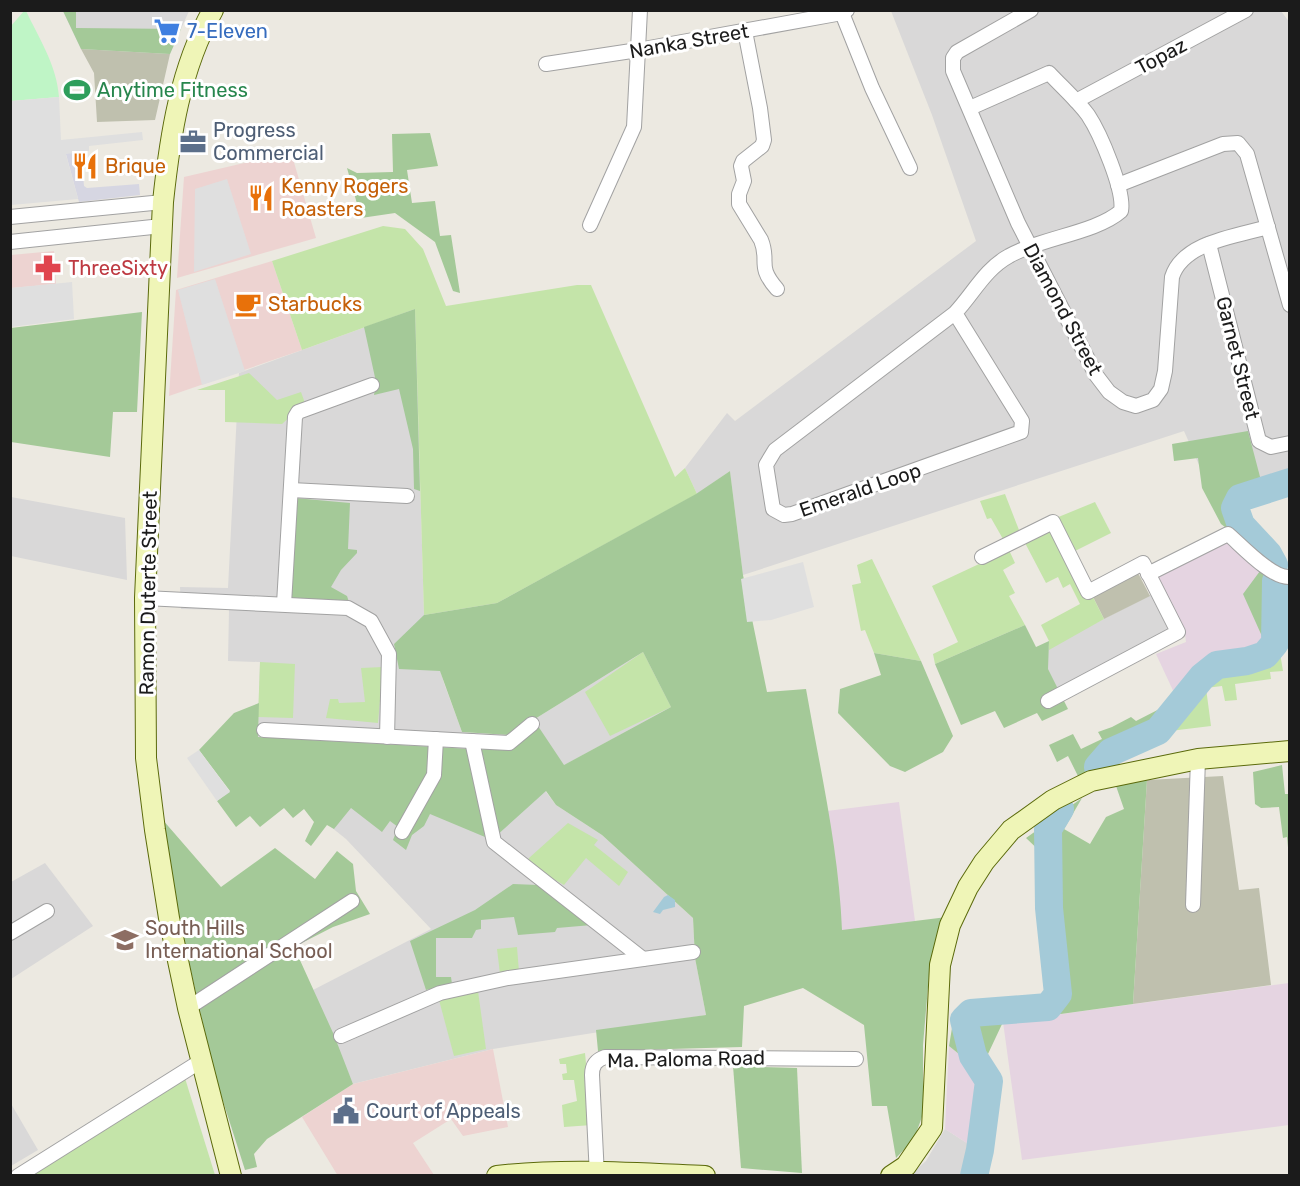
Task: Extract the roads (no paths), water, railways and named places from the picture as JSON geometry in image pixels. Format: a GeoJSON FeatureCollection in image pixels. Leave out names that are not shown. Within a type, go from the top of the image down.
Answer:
{"type":"FeatureCollection","features":[{"type":"Feature","properties":{"kind":"main road","name":"Ramon Duterte Street"},"geometry":{"type":"LineString","coordinates":[[213,10],[201,31],[186,71],[171,140],[162,226],[145,598],[148,777],[169,918],[188,1008],[231,1176]]}},
{"type":"Feature","properties":{"kind":"main road"},"geometry":{"type":"LineString","coordinates":[[891,1176],[906,1166],[932,1128],[940,965],[955,913],[984,862],[1011,830],[1053,800],[1078,786],[1198,759],[1290,751]]}},
{"type":"Feature","properties":{"kind":"main road"},"geometry":{"type":"LineString","coordinates":[[497,1176],[518,1173],[705,1176]]}},
{"type":"Feature","properties":{"kind":"street"},"geometry":{"type":"LineString","coordinates":[[590,225],[634,127],[640,10]]}},
{"type":"Feature","properties":{"kind":"street","name":"Diamond Street"},"geometry":{"type":"LineString","coordinates":[[1031,10],[964,48],[953,58],[953,70],[1002,189],[1096,375],[1109,392],[1123,402],[1136,406],[1153,400],[1161,389],[1165,371],[1169,294],[1175,267],[1193,250],[1268,227]]}},
{"type":"Feature","properties":{"kind":"street","name":"Topaz"},"geometry":{"type":"LineString","coordinates":[[1076,102],[1246,10]]}},
{"type":"Feature","properties":{"kind":"street","name":"Nanka Street"},"geometry":{"type":"LineString","coordinates":[[546,64],[638,50],[845,12],[872,88],[910,168]]}},
{"type":"Feature","properties":{"kind":"street"},"geometry":{"type":"LineString","coordinates":[[745,31],[764,140],[762,146],[743,161],[741,166],[744,181],[739,194],[739,204],[764,246],[763,270],[777,289]]}},
{"type":"Feature","properties":{"kind":"street"},"geometry":{"type":"LineString","coordinates":[[970,108],[1049,73],[1088,115],[1118,185],[1223,144],[1238,143],[1247,154],[1290,305]]}},
{"type":"Feature","properties":{"kind":"street","name":"Emerald Loop"},"geometry":{"type":"LineString","coordinates":[[955,313],[1022,421],[1021,432],[792,514],[784,515],[773,509],[766,465],[775,450],[955,313],[997,263],[1030,246],[1114,217],[1121,211],[1122,204],[1118,185]]}},
{"type":"Feature","properties":{"kind":"street"},"geometry":{"type":"LineString","coordinates":[[10,217],[164,202]]}},
{"type":"Feature","properties":{"kind":"street"},"geometry":{"type":"LineString","coordinates":[[10,242],[162,226]]}},
{"type":"Feature","properties":{"kind":"street","name":"Garnet Street"},"geometry":{"type":"LineString","coordinates":[[1209,244],[1259,441],[1271,447],[1290,443]]}},
{"type":"Feature","properties":{"kind":"street"},"geometry":{"type":"LineString","coordinates":[[284,604],[295,417],[298,412],[372,385]]}},
{"type":"Feature","properties":{"kind":"street"},"geometry":{"type":"LineString","coordinates":[[291,490],[407,496]]}},
{"type":"Feature","properties":{"kind":"street"},"geometry":{"type":"LineString","coordinates":[[982,557],[1053,522],[1088,592],[1143,563],[1178,632],[1048,701]]}},
{"type":"Feature","properties":{"kind":"street"},"geometry":{"type":"LineString","coordinates":[[1148,574],[1228,534],[1269,570],[1284,578],[1290,577]]}},
{"type":"Feature","properties":{"kind":"street"},"geometry":{"type":"LineString","coordinates":[[145,598],[348,608],[371,621],[389,654],[387,737]]}},
{"type":"Feature","properties":{"kind":"street"},"geometry":{"type":"LineString","coordinates":[[264,730],[509,743],[532,724]]}},
{"type":"Feature","properties":{"kind":"street"},"geometry":{"type":"LineString","coordinates":[[402,832],[434,775],[436,739]]}},
{"type":"Feature","properties":{"kind":"street"},"geometry":{"type":"LineString","coordinates":[[472,741],[494,842],[643,959]]}},
{"type":"Feature","properties":{"kind":"street"},"geometry":{"type":"LineString","coordinates":[[1193,905],[1198,759]]}},
{"type":"Feature","properties":{"kind":"street"},"geometry":{"type":"LineString","coordinates":[[188,1008],[352,901]]}},
{"type":"Feature","properties":{"kind":"street"},"geometry":{"type":"LineString","coordinates":[[10,933],[47,911]]}},
{"type":"Feature","properties":{"kind":"street"},"geometry":{"type":"LineString","coordinates":[[340,1036],[440,993],[507,978],[693,952]]}},
{"type":"Feature","properties":{"kind":"street","name":"Ma. Paloma Road"},"geometry":{"type":"LineString","coordinates":[[597,1174],[592,1068],[600,1059],[856,1059]]}},
{"type":"Feature","properties":{"kind":"street"},"geometry":{"type":"LineString","coordinates":[[18,1176],[201,1061]]}},
{"type":"Feature","properties":{"kind":"water"},"geometry":{"type":"Polygon","coordinates":[[[668,895],[675,900],[675,907],[663,910],[660,914],[653,912],[664,897],[668,895]]]}},
{"type":"Feature","properties":{"kind":"waterway"},"geometry":{"type":"LineString","coordinates":[[1274,565],[1268,554],[1241,525],[1235,508],[1240,498],[1290,482]]}},
{"type":"Feature","properties":{"kind":"waterway"},"geometry":{"type":"LineString","coordinates":[[1098,767],[1111,752],[1158,731],[1202,677],[1217,665],[1247,661],[1265,655],[1275,643],[1276,581]]}},
{"type":"Feature","properties":{"kind":"waterway"},"geometry":{"type":"LineString","coordinates":[[974,1176],[980,1150],[989,1081],[973,1056],[964,1020],[971,1013],[1048,1007],[1058,994],[1049,908],[1048,829],[1060,809]]}},
{"type":"Feature","properties":{"kind":"place","name":"7-Eleven"},"geometry":{"type":"Point","coordinates":[167,31]}},
{"type":"Feature","properties":{"kind":"place","name":"Anytime Fitness"},"geometry":{"type":"Point","coordinates":[77,90]}},
{"type":"Feature","properties":{"kind":"place","name":"Progress Commercial"},"geometry":{"type":"Point","coordinates":[193,142]}},
{"type":"Feature","properties":{"kind":"place","name":"Brique"},"geometry":{"type":"Point","coordinates":[85,166]}},
{"type":"Feature","properties":{"kind":"place","name":"Kenny Rogers Roasters"},"geometry":{"type":"Point","coordinates":[261,198]}},
{"type":"Feature","properties":{"kind":"place","name":"ThreeSixty"},"geometry":{"type":"Point","coordinates":[48,268]}},
{"type":"Feature","properties":{"kind":"place","name":"Starbucks"},"geometry":{"type":"Point","coordinates":[248,304]}},
{"type":"Feature","properties":{"kind":"place","name":"South Hills International School"},"geometry":{"type":"Point","coordinates":[125,940]}},
{"type":"Feature","properties":{"kind":"place","name":"Court of Appeals"},"geometry":{"type":"Point","coordinates":[346,1111]}}]}
